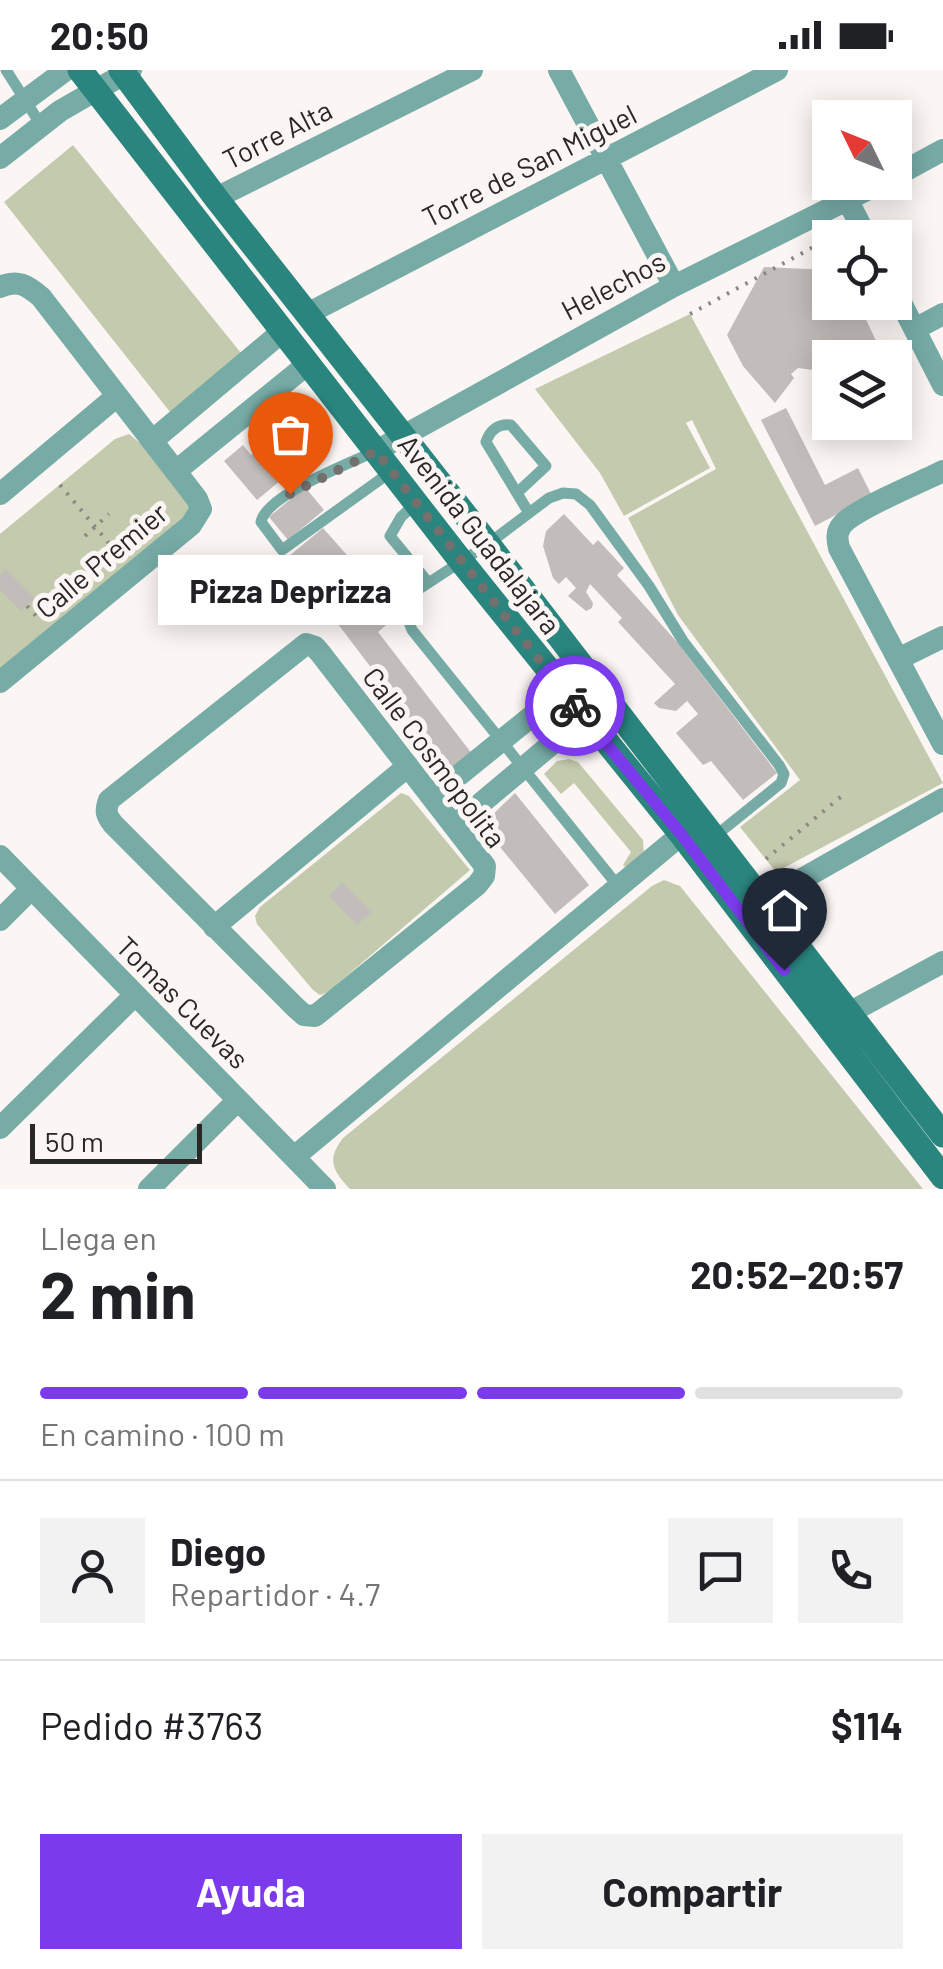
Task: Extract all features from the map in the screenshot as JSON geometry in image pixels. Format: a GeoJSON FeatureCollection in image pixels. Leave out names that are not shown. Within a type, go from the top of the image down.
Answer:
{"type":"FeatureCollection","features":[{"type":"Feature","properties":{"kind":"main road","name":"Avenida Guadalajara"},"geometry":{"type":"LineString","coordinates":[[125,71],[216,198],[488,544],[838,1019],[943,1177]]}},
{"type":"Feature","properties":{"kind":"main road","name":"Avenida Guadalajara"},"geometry":{"type":"LineString","coordinates":[[88,80],[584,718],[699,830]]}},
{"type":"Feature","properties":{"kind":"main road","name":"Avenida Guadalajara"},"geometry":{"type":"LineString","coordinates":[[838,1019],[943,1135]]}},
{"type":"Feature","properties":{"kind":"street"},"geometry":{"type":"LineString","coordinates":[[0,119],[66,70]]}},
{"type":"Feature","properties":{"kind":"street","name":"Torre Alta"},"geometry":{"type":"LineString","coordinates":[[216,198],[472,70]]}},
{"type":"Feature","properties":{"kind":"street"},"geometry":{"type":"LineString","coordinates":[[559,70],[674,286]]}},
{"type":"Feature","properties":{"kind":"street","name":"Torre de San Miguel"},"geometry":{"type":"LineString","coordinates":[[309,313],[777,70]]}},
{"type":"Feature","properties":{"kind":"street"},"geometry":{"type":"LineString","coordinates":[[0,158],[41,126],[88,80],[125,71]]}},
{"type":"Feature","properties":{"kind":"street"},"geometry":{"type":"LineString","coordinates":[[912,167],[943,150]]}},
{"type":"Feature","properties":{"kind":"street"},"geometry":{"type":"LineString","coordinates":[[848,201],[858,220]]}},
{"type":"Feature","properties":{"kind":"street","name":"Helechos"},"geometry":{"type":"LineString","coordinates":[[384,461],[402,434],[674,286],[848,201]]}},
{"type":"Feature","properties":{"kind":"street","name":"Calle Premier"},"geometry":{"type":"LineString","coordinates":[[0,287],[12,282],[27,286],[41,297],[198,499],[201,509],[192,525],[0,682]]}},
{"type":"Feature","properties":{"kind":"street"},"geometry":{"type":"LineString","coordinates":[[915,329],[943,314]]}},
{"type":"Feature","properties":{"kind":"street"},"geometry":{"type":"LineString","coordinates":[[910,320],[943,384]]}},
{"type":"Feature","properties":{"kind":"street"},"geometry":{"type":"LineString","coordinates":[[152,441],[283,330]]}},
{"type":"Feature","properties":{"kind":"street","name":"Calle Premier"},"geometry":{"type":"LineString","coordinates":[[176,471],[308,363]]}},
{"type":"Feature","properties":{"kind":"street"},"geometry":{"type":"LineString","coordinates":[[0,494],[117,396]]}},
{"type":"Feature","properties":{"kind":"street"},"geometry":{"type":"LineString","coordinates":[[943,471],[852,516],[839,528],[839,548],[943,744]]}},
{"type":"Feature","properties":{"kind":"street"},"geometry":{"type":"LineString","coordinates":[[898,659],[943,637]]}},
{"type":"Feature","properties":{"kind":"street","name":"Calle Cosmopolita"},"geometry":{"type":"LineString","coordinates":[[306,644],[320,654],[432,797],[485,866],[484,876],[315,1016],[295,1007],[106,816],[110,800],[306,644]]}},
{"type":"Feature","properties":{"kind":"street"},"geometry":{"type":"LineString","coordinates":[[432,797],[564,690]]}},
{"type":"Feature","properties":{"kind":"street"},"geometry":{"type":"LineString","coordinates":[[455,825],[584,718]]}},
{"type":"Feature","properties":{"kind":"street"},"geometry":{"type":"LineString","coordinates":[[214,927],[408,766]]}},
{"type":"Feature","properties":{"kind":"street"},"geometry":{"type":"LineString","coordinates":[[752,907],[943,799]]}},
{"type":"Feature","properties":{"kind":"street"},"geometry":{"type":"LineString","coordinates":[[294,1156],[618,886],[699,830]]}},
{"type":"Feature","properties":{"kind":"street","name":"Tomas Cuevas"},"geometry":{"type":"LineString","coordinates":[[0,856],[325,1189]]}},
{"type":"Feature","properties":{"kind":"street"},"geometry":{"type":"LineString","coordinates":[[0,920],[32,889]]}},
{"type":"Feature","properties":{"kind":"street"},"geometry":{"type":"LineString","coordinates":[[838,1019],[943,962]]}},
{"type":"Feature","properties":{"kind":"street"},"geometry":{"type":"LineString","coordinates":[[0,1128],[134,996]]}},
{"type":"Feature","properties":{"kind":"street"},"geometry":{"type":"LineString","coordinates":[[149,1189],[238,1100]]}},
{"type":"Feature","properties":{"kind":"lane"},"geometry":{"type":"LineString","coordinates":[[6,70],[41,126]]}},
{"type":"Feature","properties":{"kind":"lane"},"geometry":{"type":"LineString","coordinates":[[518,492],[546,466],[512,425],[505,424],[495,428],[486,442],[529,513]]}},
{"type":"Feature","properties":{"kind":"lane"},"geometry":{"type":"LineString","coordinates":[[384,461],[282,550],[261,522],[266,510],[314,480],[384,461]]}},
{"type":"Feature","properties":{"kind":"lane"},"geometry":{"type":"LineString","coordinates":[[618,886],[412,630],[406,616],[406,604],[427,581],[488,544],[549,498],[562,493],[576,494],[590,505],[683,640],[784,774],[781,783],[699,830]]}},
{"type":"Feature","properties":{"kind":"lane"},"geometry":{"type":"LineString","coordinates":[[416,502],[390,536],[427,581]]}},
{"type":"Feature","properties":{"kind":"path"},"geometry":{"type":"LineString","coordinates":[[690,314],[812,248]]}},
{"type":"Feature","properties":{"kind":"path"},"geometry":{"type":"LineString","coordinates":[[60,484],[119,555]]}},
{"type":"Feature","properties":{"kind":"path"},"geometry":{"type":"LineString","coordinates":[[85,536],[109,514]]}},
{"type":"Feature","properties":{"kind":"path"},"geometry":{"type":"LineString","coordinates":[[766,859],[844,795]]}},
{"type":"Feature","properties":{"kind":"green space"},"geometry":{"type":"Polygon","coordinates":[[[73,145],[245,358],[174,417],[4,202],[73,145]]]}},
{"type":"Feature","properties":{"kind":"green space"},"geometry":{"type":"Polygon","coordinates":[[[690,314],[943,783],[776,872],[740,827],[800,780],[678,615],[628,518],[716,469],[692,420],[686,423],[710,468],[624,516],[600,473],[535,389],[690,314]]]}},
{"type":"Feature","properties":{"kind":"green space"},"geometry":{"type":"Polygon","coordinates":[[[129,434],[146,448],[195,507],[0,674],[0,534],[115,439],[129,434]]]}},
{"type":"Feature","properties":{"kind":"green space"},"geometry":{"type":"Polygon","coordinates":[[[557,761],[578,762],[643,840],[644,855],[630,871],[623,865],[631,852],[574,783],[561,794],[544,774],[557,761]]]}},
{"type":"Feature","properties":{"kind":"green space"},"geometry":{"type":"Polygon","coordinates":[[[401,793],[409,796],[470,870],[320,995],[257,924],[255,916],[260,907],[401,793]]]}},
{"type":"Feature","properties":{"kind":"green space"},"geometry":{"type":"Polygon","coordinates":[[[664,880],[680,886],[923,1189],[350,1189],[339,1177],[333,1159],[343,1138],[664,880]]]}},
{"type":"Feature","properties":{"kind":"building"},"geometry":{"type":"Polygon","coordinates":[[[764,267],[812,269],[812,320],[866,320],[876,340],[812,340],[812,370],[798,368],[791,374],[794,378],[775,403],[743,366],[727,335],[764,267]]]}},
{"type":"Feature","properties":{"kind":"building"},"geometry":{"type":"Polygon","coordinates":[[[786,408],[825,485],[858,468],[872,496],[815,526],[761,420],[786,408]]]}},
{"type":"Feature","properties":{"kind":"building"},"geometry":{"type":"Polygon","coordinates":[[[285,426],[310,456],[257,500],[224,461],[243,445],[251,455],[285,426]]]}},
{"type":"Feature","properties":{"kind":"building"},"geometry":{"type":"Polygon","coordinates":[[[305,487],[324,510],[288,540],[269,517],[305,487]]]}},
{"type":"Feature","properties":{"kind":"building"},"geometry":{"type":"Polygon","coordinates":[[[564,514],[593,545],[598,540],[624,568],[617,575],[677,642],[777,773],[743,800],[711,761],[703,765],[676,733],[698,714],[687,701],[676,711],[654,703],[675,684],[618,622],[622,618],[590,584],[586,592],[593,603],[586,611],[568,596],[576,588],[566,577],[559,584],[553,578],[543,546],[546,531],[564,514]]]}},
{"type":"Feature","properties":{"kind":"building"},"geometry":{"type":"Polygon","coordinates":[[[323,528],[399,614],[378,632],[473,755],[450,772],[341,628],[283,561],[323,528]]]}},
{"type":"Feature","properties":{"kind":"building"},"geometry":{"type":"Polygon","coordinates":[[[6,569],[35,598],[21,611],[0,590],[0,575],[6,569]]]}},
{"type":"Feature","properties":{"kind":"building"},"geometry":{"type":"Polygon","coordinates":[[[515,793],[589,885],[555,914],[482,825],[515,793]]]}},
{"type":"Feature","properties":{"kind":"building"},"geometry":{"type":"Polygon","coordinates":[[[342,882],[371,912],[357,925],[329,896],[342,882]]]}},
{"type":"Feature","properties":{"kind":"way so far"},"geometry":{"type":"LineString","coordinates":[[290,494],[376,451],[575,706]]}},
{"type":"Feature","properties":{"kind":"place","name":"Pizza Deprizza"},"geometry":{"type":"Point","coordinates":[290,494]}},
{"type":"Feature","properties":{"kind":"route"},"geometry":{"type":"LineString","coordinates":[[575,706],[681,834],[784,970]]}}]}
